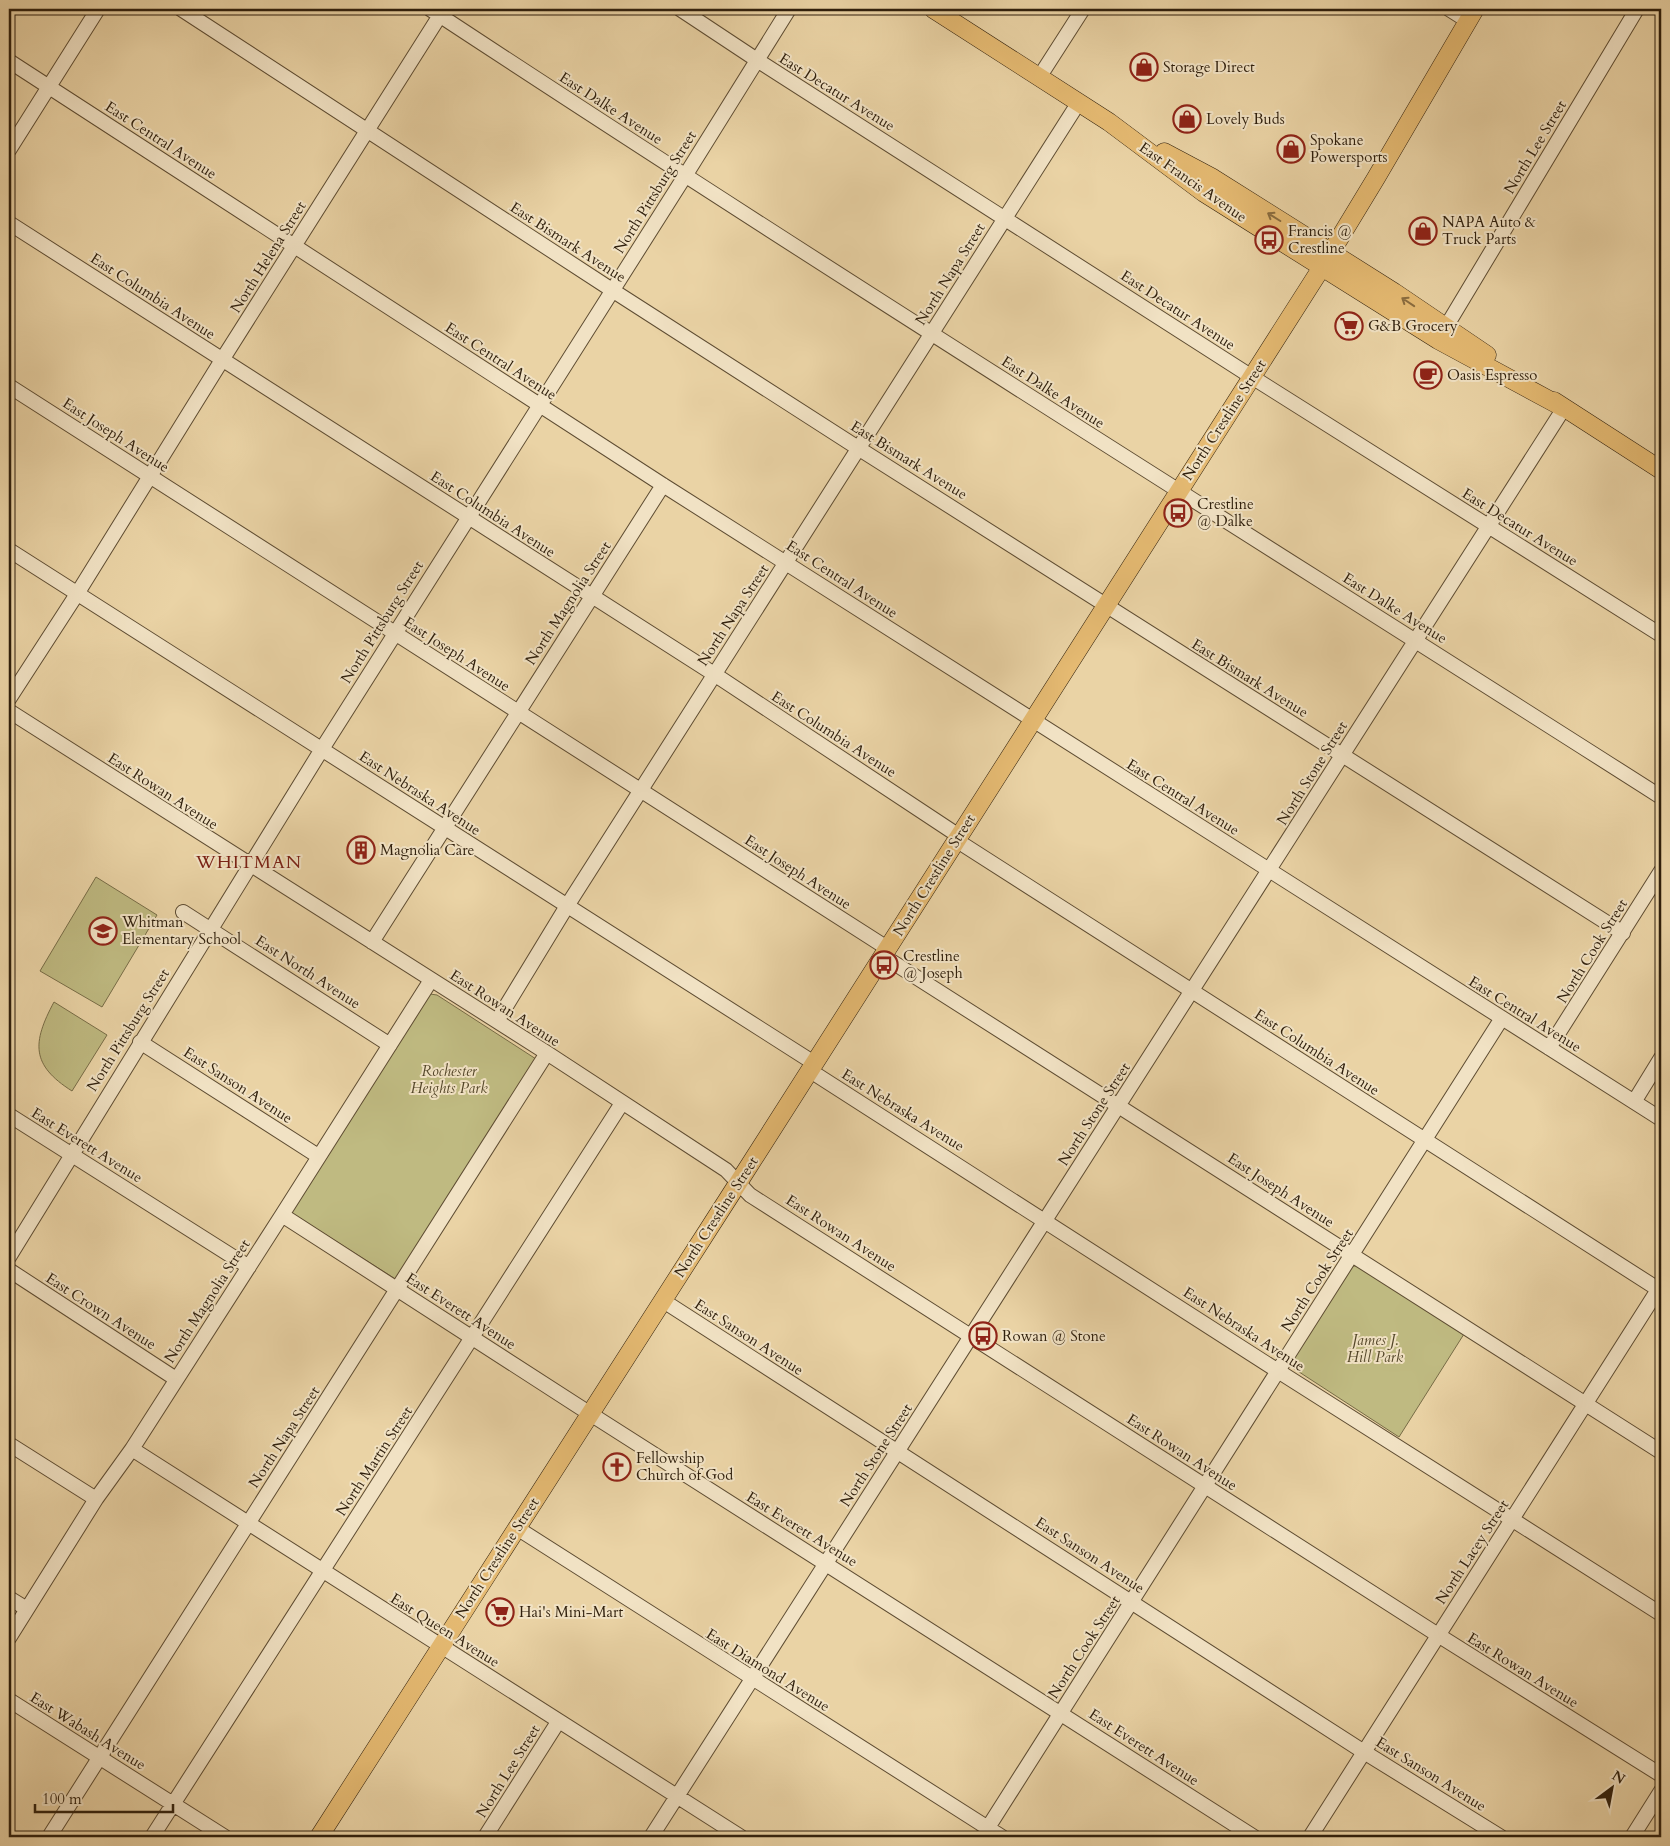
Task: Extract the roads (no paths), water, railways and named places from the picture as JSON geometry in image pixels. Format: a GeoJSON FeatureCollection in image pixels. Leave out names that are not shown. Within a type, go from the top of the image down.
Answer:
{"type":"FeatureCollection","features":[{"type":"Feature","properties":{"kind":"main road","name":"East Francis Avenue"},"geometry":{"type":"LineString","coordinates":[[933,9],[1109,122],[1204,193],[1446,327],[1564,408],[1661,470]]}},
{"type":"Feature","properties":{"kind":"main road","name":"North Crestline Street"},"geometry":{"type":"LineString","coordinates":[[319,1837],[1326,260],[1471,15]]}},
{"type":"Feature","properties":{"kind":"main road","name":"East Francis Avenue"},"geometry":{"type":"LineString","coordinates":[[1326,260],[1438,340],[1564,408]]}},
{"type":"Feature","properties":{"kind":"street"},"geometry":{"type":"LineString","coordinates":[[9,150],[98,9]]}},
{"type":"Feature","properties":{"kind":"street","name":"East Bismark Avenue"},"geometry":{"type":"LineString","coordinates":[[182,9],[858,448],[1623,932]]}},
{"type":"Feature","properties":{"kind":"street","name":"East Decatur Avenue"},"geometry":{"type":"LineString","coordinates":[[680,9],[1252,377],[1661,635]]}},
{"type":"Feature","properties":{"kind":"street","name":"North Pittsburg Street"},"geometry":{"type":"LineString","coordinates":[[9,1257],[70,1155],[322,749],[789,9]]}},
{"type":"Feature","properties":{"kind":"street"},"geometry":{"type":"LineString","coordinates":[[1040,76],[1083,9]]}},
{"type":"Feature","properties":{"kind":"street"},"geometry":{"type":"LineString","coordinates":[[1448,9],[1471,15]]}},
{"type":"Feature","properties":{"kind":"street","name":"North Lee Street"},"geometry":{"type":"LineString","coordinates":[[1446,327],[1637,9]]}},
{"type":"Feature","properties":{"kind":"street","name":"North Helena Street"},"geometry":{"type":"LineString","coordinates":[[9,699],[368,130],[438,11]]}},
{"type":"Feature","properties":{"kind":"street","name":"East Dalke Avenue"},"geometry":{"type":"LineString","coordinates":[[438,11],[685,176],[1661,797]]}},
{"type":"Feature","properties":{"kind":"street","name":"East Central Avenue"},"geometry":{"type":"LineString","coordinates":[[9,61],[663,484],[1661,1119]]}},
{"type":"Feature","properties":{"kind":"street","name":"North Napa Street"},"geometry":{"type":"LineString","coordinates":[[497,1022],[567,906],[1079,102]]}},
{"type":"Feature","properties":{"kind":"street","name":"East Columbia Avenue"},"geometry":{"type":"LineString","coordinates":[[9,222],[714,674],[957,838],[1192,991],[1660,1289]]}},
{"type":"Feature","properties":{"kind":"street","name":"East Joseph Avenue"},"geometry":{"type":"LineString","coordinates":[[9,386],[640,791],[1352,1256],[1661,1452]]}},
{"type":"Feature","properties":{"kind":"street","name":"North Stone Street"},"geometry":{"type":"LineString","coordinates":[[651,1837],[1564,408]]}},
{"type":"Feature","properties":{"kind":"street","name":"North Magnolia Street"},"geometry":{"type":"LineString","coordinates":[[372,942],[663,484]]}},
{"type":"Feature","properties":{"kind":"street","name":"East Nebraska Avenue"},"geometry":{"type":"LineString","coordinates":[[9,550],[567,906],[1278,1371],[1661,1614]]}},
{"type":"Feature","properties":{"kind":"street","name":"East Rowan Avenue"},"geometry":{"type":"LineString","coordinates":[[9,711],[547,1053],[726,1170],[750,1195],[1438,1635],[1661,1775]]}},
{"type":"Feature","properties":{"kind":"street","name":"North Cook Street"},"geometry":{"type":"LineString","coordinates":[[1549,1048],[1661,871]]}},
{"type":"Feature","properties":{"kind":"street","name":"East North Avenue"},"geometry":{"type":"LineString","coordinates":[[182,912],[390,1044]]}},
{"type":"Feature","properties":{"kind":"street","name":"North Magnolia Street"},"geometry":{"type":"LineString","coordinates":[[9,1638],[96,1499],[132,1449],[431,980]]}},
{"type":"Feature","properties":{"kind":"street","name":"North Cook Street"},"geometry":{"type":"LineString","coordinates":[[985,1833],[1502,1018]]}},
{"type":"Feature","properties":{"kind":"street","name":"East Sanson Avenue"},"geometry":{"type":"LineString","coordinates":[[140,1042],[318,1156]]}},
{"type":"Feature","properties":{"kind":"street","name":"North Napa Street"},"geometry":{"type":"LineString","coordinates":[[49,1837],[547,1053]]}},
{"type":"Feature","properties":{"kind":"street"},"geometry":{"type":"LineString","coordinates":[[1634,1102],[1661,1058]]}},
{"type":"Feature","properties":{"kind":"street","name":"North Martin Street"},"geometry":{"type":"LineString","coordinates":[[152,1837],[622,1103]]}},
{"type":"Feature","properties":{"kind":"street","name":"East Everett Avenue"},"geometry":{"type":"LineString","coordinates":[[9,1115],[249,1267]]}},
{"type":"Feature","properties":{"kind":"street","name":"East Everett Avenue"},"geometry":{"type":"LineString","coordinates":[[282,1215],[1254,1837]]}},
{"type":"Feature","properties":{"kind":"street","name":"East Crown Avenue"},"geometry":{"type":"LineString","coordinates":[[9,1270],[176,1379]]}},
{"type":"Feature","properties":{"kind":"street","name":"North Lacey Street"},"geometry":{"type":"LineString","coordinates":[[1310,1837],[1660,1289]]}},
{"type":"Feature","properties":{"kind":"street","name":"East Sanson Avenue"},"geometry":{"type":"LineString","coordinates":[[662,1300],[1364,1752],[1501,1837]]}},
{"type":"Feature","properties":{"kind":"street"},"geometry":{"type":"LineString","coordinates":[[9,1444],[96,1499]]}},
{"type":"Feature","properties":{"kind":"street","name":"East Queen Avenue"},"geometry":{"type":"LineString","coordinates":[[132,1449],[440,1647],[742,1837]]}},
{"type":"Feature","properties":{"kind":"street","name":"East Diamond Avenue"},"geometry":{"type":"LineString","coordinates":[[517,1528],[752,1679],[985,1833],[1002,1837]]}},
{"type":"Feature","properties":{"kind":"street"},"geometry":{"type":"LineString","coordinates":[[9,1598],[27,1609]]}},
{"type":"Feature","properties":{"kind":"street","name":"East Wabash Avenue"},"geometry":{"type":"LineString","coordinates":[[9,1700],[225,1837]]}},
{"type":"Feature","properties":{"kind":"street","name":"North Lee Street"},"geometry":{"type":"LineString","coordinates":[[485,1837],[558,1722]]}},
{"type":"Feature","properties":{"kind":"street"},"geometry":{"type":"LineString","coordinates":[[1632,1837],[1661,1792]]}},
{"type":"Feature","properties":{"kind":"place","name":"Storage Direct"},"geometry":{"type":"Point","coordinates":[1144,67]}},
{"type":"Feature","properties":{"kind":"place","name":"Lovely Buds"},"geometry":{"type":"Point","coordinates":[1187,119]}},
{"type":"Feature","properties":{"kind":"place","name":"Spokane Powersports"},"geometry":{"type":"Point","coordinates":[1291,149]}},
{"type":"Feature","properties":{"kind":"place","name":"NAPA Auto & Truck Parts"},"geometry":{"type":"Point","coordinates":[1423,231]}},
{"type":"Feature","properties":{"kind":"place","name":"Francis @ Crestline"},"geometry":{"type":"Point","coordinates":[1269,240]}},
{"type":"Feature","properties":{"kind":"place","name":"G&B Grocery"},"geometry":{"type":"Point","coordinates":[1349,326]}},
{"type":"Feature","properties":{"kind":"place","name":"Oasis Espresso"},"geometry":{"type":"Point","coordinates":[1428,375]}},
{"type":"Feature","properties":{"kind":"place","name":"Crestline @ Dalke"},"geometry":{"type":"Point","coordinates":[1178,513]}},
{"type":"Feature","properties":{"kind":"place","name":"Magnolia Care"},"geometry":{"type":"Point","coordinates":[361,850]}},
{"type":"Feature","properties":{"kind":"place","name":"Whitman Elementary School"},"geometry":{"type":"Point","coordinates":[103,931]}},
{"type":"Feature","properties":{"kind":"place","name":"Crestline @ Joseph"},"geometry":{"type":"Point","coordinates":[884,965]}},
{"type":"Feature","properties":{"kind":"place","name":"Rowan @ Stone"},"geometry":{"type":"Point","coordinates":[983,1336]}},
{"type":"Feature","properties":{"kind":"place","name":"Fellowship Church of God"},"geometry":{"type":"Point","coordinates":[617,1467]}},
{"type":"Feature","properties":{"kind":"place","name":"Hai's Mini-Mart"},"geometry":{"type":"Point","coordinates":[500,1612]}},
{"type":"Feature","properties":{"kind":"district","name":"WHITMAN"},"geometry":{"type":"Point","coordinates":[249,862]}},
{"type":"Feature","properties":{"kind":"park label","name":"Rochester Heights Park"},"geometry":{"type":"Point","coordinates":[449,1080]}},
{"type":"Feature","properties":{"kind":"park label","name":"James J. Hill Park"},"geometry":{"type":"Point","coordinates":[1375,1348]}}]}
